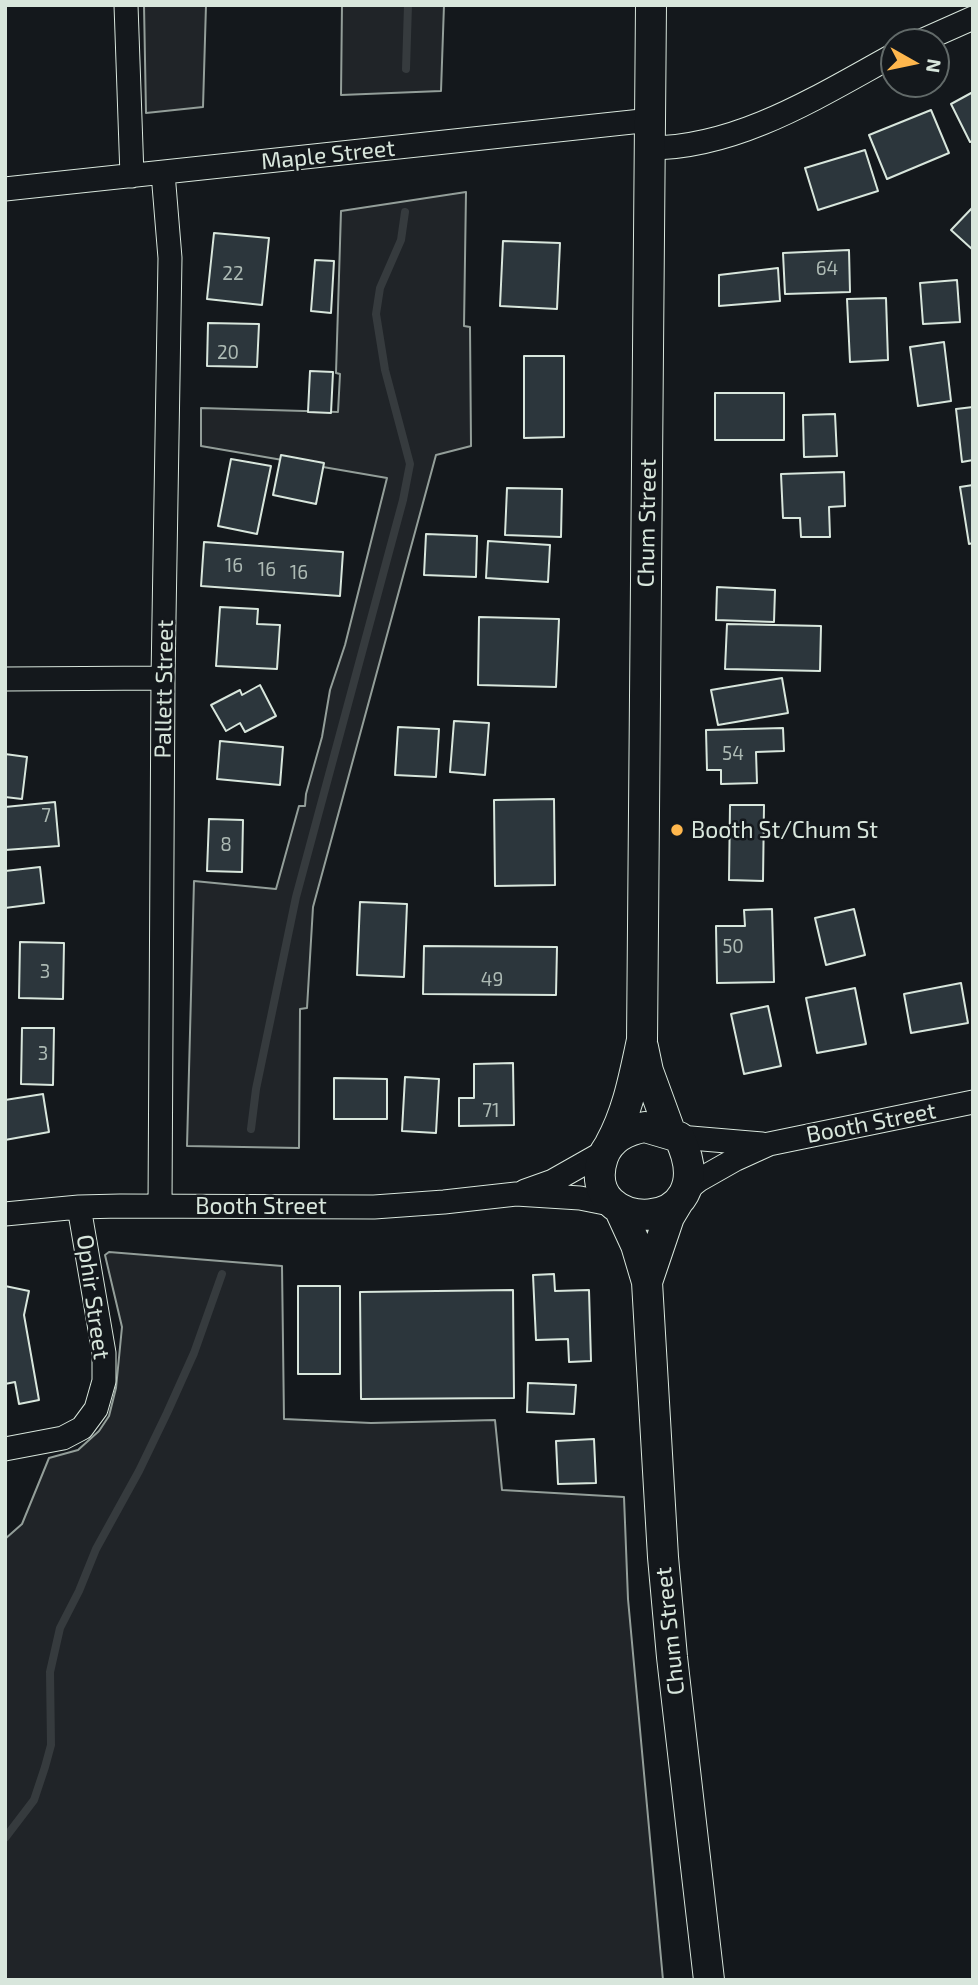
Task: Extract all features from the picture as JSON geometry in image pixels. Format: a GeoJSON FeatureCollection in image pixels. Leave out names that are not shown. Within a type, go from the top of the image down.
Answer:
{"type":"FeatureCollection","features":[{"type":"Feature","properties":{"kind":"street"},"geometry":{"type":"LineString","coordinates":[[126,5],[132,176]]}},
{"type":"Feature","properties":{"kind":"street","name":"Chum Street"},"geometry":{"type":"LineString","coordinates":[[651,5],[642,1040],[648,1071],[675,1135]]}},
{"type":"Feature","properties":{"kind":"street"},"geometry":{"type":"LineString","coordinates":[[950,28],[973,18]]}},
{"type":"Feature","properties":{"kind":"street","name":"Maple Street"},"geometry":{"type":"LineString","coordinates":[[5,189],[163,173],[651,134],[678,148],[718,139],[813,99],[880,63]]}},
{"type":"Feature","properties":{"kind":"street","name":"Pallett Street"},"geometry":{"type":"LineString","coordinates":[[160,1205],[163,678],[170,258],[163,173]]}},
{"type":"Feature","properties":{"kind":"street"},"geometry":{"type":"LineString","coordinates":[[5,679],[163,678]]}},
{"type":"Feature","properties":{"kind":"street","name":"Chum Street"},"geometry":{"type":"LineString","coordinates":[[608,1148],[626,1111],[642,1040]]}},
{"type":"Feature","properties":{"kind":"street","name":"Booth Street"},"geometry":{"type":"LineString","coordinates":[[681,1196],[699,1180],[736,1158],[769,1144],[973,1102]]}},
{"type":"Feature","properties":{"kind":"street"},"geometry":{"type":"LineString","coordinates":[[645,1127],[675,1135],[686,1151],[689,1167],[681,1196],[670,1209],[650,1216],[628,1213],[617,1206],[604,1190],[600,1178],[601,1166],[608,1148],[620,1135],[632,1129],[645,1127]]}},
{"type":"Feature","properties":{"kind":"street","name":"Booth Street"},"geometry":{"type":"LineString","coordinates":[[675,1135],[769,1144]]}},
{"type":"Feature","properties":{"kind":"street","name":"Booth Street"},"geometry":{"type":"LineString","coordinates":[[516,1194],[553,1181],[608,1148]]}},
{"type":"Feature","properties":{"kind":"street","name":"Booth Street"},"geometry":{"type":"LineString","coordinates":[[5,1214],[79,1207],[160,1205],[374,1207],[516,1194],[580,1198],[617,1206]]}},
{"type":"Feature","properties":{"kind":"street","name":"Chum Street"},"geometry":{"type":"LineString","coordinates":[[647,1282],[669,1217],[681,1196]]}},
{"type":"Feature","properties":{"kind":"street","name":"Chum Street"},"geometry":{"type":"LineString","coordinates":[[617,1206],[636,1245],[647,1282],[664,1570],[709,1980]]}},
{"type":"Feature","properties":{"kind":"street","name":"Ophir Street"},"geometry":{"type":"LineString","coordinates":[[5,1449],[63,1438],[82,1428],[96,1409],[104,1381],[104,1353],[79,1207]]}},
{"type":"Feature","properties":{"kind":"shaded area"},"geometry":{"type":"Polygon","coordinates":[[[144,5],[206,5],[203,107],[146,113],[144,5]]]}},
{"type":"Feature","properties":{"kind":"shaded area"},"geometry":{"type":"Polygon","coordinates":[[[342,5],[444,5],[441,91],[341,95],[342,5]]]}},
{"type":"Feature","properties":{"kind":"shaded area"},"geometry":{"type":"Polygon","coordinates":[[[466,192],[464,326],[470,327],[471,446],[436,455],[313,907],[307,1008],[300,1009],[299,1148],[187,1146],[194,881],[276,889],[299,806],[305,806],[330,690],[345,645],[387,478],[201,446],[201,408],[338,412],[340,374],[336,373],[341,211],[466,192]]]}},
{"type":"Feature","properties":{"kind":"shaded area"},"geometry":{"type":"Polygon","coordinates":[[[109,1252],[282,1266],[284,1419],[371,1423],[495,1420],[502,1490],[624,1497],[628,1599],[663,1980],[5,1980],[5,1539],[22,1524],[49,1458],[78,1450],[99,1431],[109,1416],[116,1388],[122,1327],[105,1255],[109,1252]]]}},
{"type":"Feature","properties":{"kind":"building"},"geometry":{"type":"Polygon","coordinates":[[[973,92],[973,141],[970,142],[951,104],[973,92]]]}},
{"type":"Feature","properties":{"kind":"building"},"geometry":{"type":"Polygon","coordinates":[[[931,110],[949,153],[887,179],[869,135],[931,110]]]}},
{"type":"Feature","properties":{"kind":"building"},"geometry":{"type":"Polygon","coordinates":[[[865,150],[878,191],[818,210],[805,168],[865,150]]]}},
{"type":"Feature","properties":{"kind":"building"},"geometry":{"type":"Polygon","coordinates":[[[973,207],[973,250],[951,230],[973,207]]]}},
{"type":"Feature","properties":{"kind":"building"},"geometry":{"type":"Polygon","coordinates":[[[214,233],[269,238],[262,305],[207,299],[214,233]]]}},
{"type":"Feature","properties":{"kind":"building"},"geometry":{"type":"Polygon","coordinates":[[[503,241],[560,243],[557,309],[500,306],[503,241]]]}},
{"type":"Feature","properties":{"kind":"building"},"geometry":{"type":"Polygon","coordinates":[[[849,250],[850,292],[785,294],[783,253],[849,250]]]}},
{"type":"Feature","properties":{"kind":"building"},"geometry":{"type":"Polygon","coordinates":[[[315,260],[334,261],[331,313],[311,311],[315,260]]]}},
{"type":"Feature","properties":{"kind":"building"},"geometry":{"type":"Polygon","coordinates":[[[778,268],[780,301],[719,306],[719,275],[778,268]]]}},
{"type":"Feature","properties":{"kind":"building"},"geometry":{"type":"Polygon","coordinates":[[[957,280],[960,322],[923,324],[920,283],[957,280]]]}},
{"type":"Feature","properties":{"kind":"building"},"geometry":{"type":"Polygon","coordinates":[[[886,298],[888,360],[850,362],[847,299],[886,298]]]}},
{"type":"Feature","properties":{"kind":"building"},"geometry":{"type":"Polygon","coordinates":[[[208,323],[259,324],[257,367],[207,366],[208,323]]]}},
{"type":"Feature","properties":{"kind":"building"},"geometry":{"type":"Polygon","coordinates":[[[944,342],[951,401],[918,406],[910,347],[944,342]]]}},
{"type":"Feature","properties":{"kind":"building"},"geometry":{"type":"Polygon","coordinates":[[[524,356],[564,356],[564,437],[524,438],[524,356]]]}},
{"type":"Feature","properties":{"kind":"building"},"geometry":{"type":"Polygon","coordinates":[[[310,371],[333,372],[331,413],[308,412],[310,371]]]}},
{"type":"Feature","properties":{"kind":"building"},"geometry":{"type":"Polygon","coordinates":[[[715,393],[784,393],[784,440],[715,440],[715,393]]]}},
{"type":"Feature","properties":{"kind":"building"},"geometry":{"type":"Polygon","coordinates":[[[973,407],[973,460],[962,462],[956,409],[973,407]]]}},
{"type":"Feature","properties":{"kind":"building"},"geometry":{"type":"Polygon","coordinates":[[[835,414],[837,456],[804,457],[803,415],[835,414]]]}},
{"type":"Feature","properties":{"kind":"building"},"geometry":{"type":"Polygon","coordinates":[[[281,455],[324,463],[316,504],[273,495],[281,455]]]}},
{"type":"Feature","properties":{"kind":"building"},"geometry":{"type":"Polygon","coordinates":[[[231,459],[271,466],[257,534],[218,526],[231,459]]]}},
{"type":"Feature","properties":{"kind":"building"},"geometry":{"type":"Polygon","coordinates":[[[844,472],[845,506],[829,507],[830,537],[801,537],[800,518],[783,518],[781,474],[844,472]]]}},
{"type":"Feature","properties":{"kind":"building"},"geometry":{"type":"Polygon","coordinates":[[[973,485],[973,543],[969,544],[960,487],[973,485]]]}},
{"type":"Feature","properties":{"kind":"building"},"geometry":{"type":"Polygon","coordinates":[[[507,488],[562,489],[561,537],[505,535],[507,488]]]}},
{"type":"Feature","properties":{"kind":"building"},"geometry":{"type":"Polygon","coordinates":[[[426,534],[477,536],[476,577],[424,575],[426,534]]]}},
{"type":"Feature","properties":{"kind":"building"},"geometry":{"type":"Polygon","coordinates":[[[488,541],[550,545],[548,582],[486,578],[488,541]]]}},
{"type":"Feature","properties":{"kind":"building"},"geometry":{"type":"Polygon","coordinates":[[[204,542],[343,552],[340,596],[201,586],[204,542]]]}},
{"type":"Feature","properties":{"kind":"building"},"geometry":{"type":"Polygon","coordinates":[[[717,587],[775,590],[774,622],[716,620],[717,587]]]}},
{"type":"Feature","properties":{"kind":"building"},"geometry":{"type":"Polygon","coordinates":[[[220,607],[258,609],[257,624],[280,625],[277,669],[216,666],[220,607]]]}},
{"type":"Feature","properties":{"kind":"building"},"geometry":{"type":"Polygon","coordinates":[[[479,617],[559,619],[556,687],[478,685],[479,617]]]}},
{"type":"Feature","properties":{"kind":"building"},"geometry":{"type":"Polygon","coordinates":[[[727,624],[821,626],[820,671],[725,669],[727,624]]]}},
{"type":"Feature","properties":{"kind":"building"},"geometry":{"type":"Polygon","coordinates":[[[782,678],[788,713],[718,725],[711,690],[782,678]]]}},
{"type":"Feature","properties":{"kind":"building"},"geometry":{"type":"Polygon","coordinates":[[[260,685],[276,716],[245,732],[240,723],[226,731],[211,705],[240,690],[242,695],[260,685]]]}},
{"type":"Feature","properties":{"kind":"building"},"geometry":{"type":"Polygon","coordinates":[[[454,721],[489,723],[485,775],[450,772],[454,721]]]}},
{"type":"Feature","properties":{"kind":"building"},"geometry":{"type":"Polygon","coordinates":[[[398,727],[439,729],[436,777],[395,775],[398,727]]]}},
{"type":"Feature","properties":{"kind":"building"},"geometry":{"type":"Polygon","coordinates":[[[783,728],[784,751],[756,752],[757,783],[721,784],[721,770],[707,770],[706,730],[783,728]]]}},
{"type":"Feature","properties":{"kind":"building"},"geometry":{"type":"Polygon","coordinates":[[[220,741],[283,747],[280,785],[217,779],[220,741]]]}},
{"type":"Feature","properties":{"kind":"building"},"geometry":{"type":"Polygon","coordinates":[[[5,754],[27,757],[22,799],[5,797],[5,754]]]}},
{"type":"Feature","properties":{"kind":"building"},"geometry":{"type":"Polygon","coordinates":[[[554,799],[555,885],[495,886],[494,800],[554,799]]]}},
{"type":"Feature","properties":{"kind":"building"},"geometry":{"type":"Polygon","coordinates":[[[55,802],[59,846],[5,850],[5,807],[55,802]]]}},
{"type":"Feature","properties":{"kind":"building"},"geometry":{"type":"Polygon","coordinates":[[[730,805],[764,805],[763,881],[729,880],[730,805]]]}},
{"type":"Feature","properties":{"kind":"building"},"geometry":{"type":"Polygon","coordinates":[[[209,819],[243,820],[242,872],[207,871],[209,819]]]}},
{"type":"Feature","properties":{"kind":"building"},"geometry":{"type":"Polygon","coordinates":[[[40,867],[44,903],[5,908],[5,871],[40,867]]]}},
{"type":"Feature","properties":{"kind":"building"},"geometry":{"type":"Polygon","coordinates":[[[360,902],[407,904],[404,977],[357,975],[360,902]]]}},
{"type":"Feature","properties":{"kind":"building"},"geometry":{"type":"Polygon","coordinates":[[[772,909],[774,982],[717,983],[716,926],[745,926],[744,910],[772,909]]]}},
{"type":"Feature","properties":{"kind":"building"},"geometry":{"type":"Polygon","coordinates":[[[854,909],[865,955],[826,965],[815,918],[854,909]]]}},
{"type":"Feature","properties":{"kind":"building"},"geometry":{"type":"Polygon","coordinates":[[[20,942],[64,943],[63,999],[19,998],[20,942]]]}},
{"type":"Feature","properties":{"kind":"building"},"geometry":{"type":"Polygon","coordinates":[[[424,946],[557,947],[556,995],[423,994],[424,946]]]}},
{"type":"Feature","properties":{"kind":"building"},"geometry":{"type":"Polygon","coordinates":[[[961,983],[968,1023],[911,1033],[904,994],[961,983]]]}},
{"type":"Feature","properties":{"kind":"building"},"geometry":{"type":"Polygon","coordinates":[[[855,988],[866,1044],[817,1053],[806,998],[855,988]]]}},
{"type":"Feature","properties":{"kind":"building"},"geometry":{"type":"Polygon","coordinates":[[[768,1006],[781,1066],[744,1074],[731,1014],[768,1006]]]}},
{"type":"Feature","properties":{"kind":"building"},"geometry":{"type":"Polygon","coordinates":[[[22,1028],[54,1028],[53,1085],[21,1084],[22,1028]]]}},
{"type":"Feature","properties":{"kind":"building"},"geometry":{"type":"Polygon","coordinates":[[[513,1063],[514,1125],[459,1126],[459,1098],[474,1098],[474,1064],[513,1063]]]}},
{"type":"Feature","properties":{"kind":"building"},"geometry":{"type":"Polygon","coordinates":[[[405,1077],[439,1079],[436,1133],[402,1131],[405,1077]]]}},
{"type":"Feature","properties":{"kind":"building"},"geometry":{"type":"Polygon","coordinates":[[[334,1078],[387,1079],[387,1119],[334,1119],[334,1078]]]}},
{"type":"Feature","properties":{"kind":"building"},"geometry":{"type":"Polygon","coordinates":[[[43,1094],[49,1132],[5,1140],[5,1100],[43,1094]]]}},
{"type":"Feature","properties":{"kind":"building"},"geometry":{"type":"Polygon","coordinates":[[[554,1274],[555,1291],[589,1290],[591,1361],[569,1362],[568,1339],[536,1340],[533,1275],[554,1274]]]}},
{"type":"Feature","properties":{"kind":"building"},"geometry":{"type":"Polygon","coordinates":[[[5,1286],[29,1291],[24,1315],[39,1400],[19,1404],[15,1382],[5,1384],[5,1286]]]}},
{"type":"Feature","properties":{"kind":"building"},"geometry":{"type":"Polygon","coordinates":[[[298,1286],[340,1286],[340,1374],[298,1374],[298,1286]]]}},
{"type":"Feature","properties":{"kind":"building"},"geometry":{"type":"Polygon","coordinates":[[[513,1290],[514,1398],[361,1399],[360,1292],[513,1290]]]}},
{"type":"Feature","properties":{"kind":"building"},"geometry":{"type":"Polygon","coordinates":[[[528,1383],[576,1385],[574,1414],[527,1412],[528,1383]]]}},
{"type":"Feature","properties":{"kind":"building"},"geometry":{"type":"Polygon","coordinates":[[[594,1439],[596,1483],[558,1484],[556,1441],[594,1439]]]}},
{"type":"Feature","properties":{"kind":"waterway"},"geometry":{"type":"LineString","coordinates":[[406,69],[408,5]]}},
{"type":"Feature","properties":{"kind":"waterway"},"geometry":{"type":"LineString","coordinates":[[251,1129],[256,1089],[296,897],[403,500],[410,464],[385,370],[376,314],[380,288],[401,240],[405,212]]}},
{"type":"Feature","properties":{"kind":"waterway"},"geometry":{"type":"LineString","coordinates":[[5,1838],[34,1800],[51,1745],[50,1672],[60,1628],[96,1549],[167,1413],[194,1353],[222,1274]]}},
{"type":"Feature","properties":{"kind":"place","name":"Booth St/Chum St"},"geometry":{"type":"Point","coordinates":[677,830]}}]}
